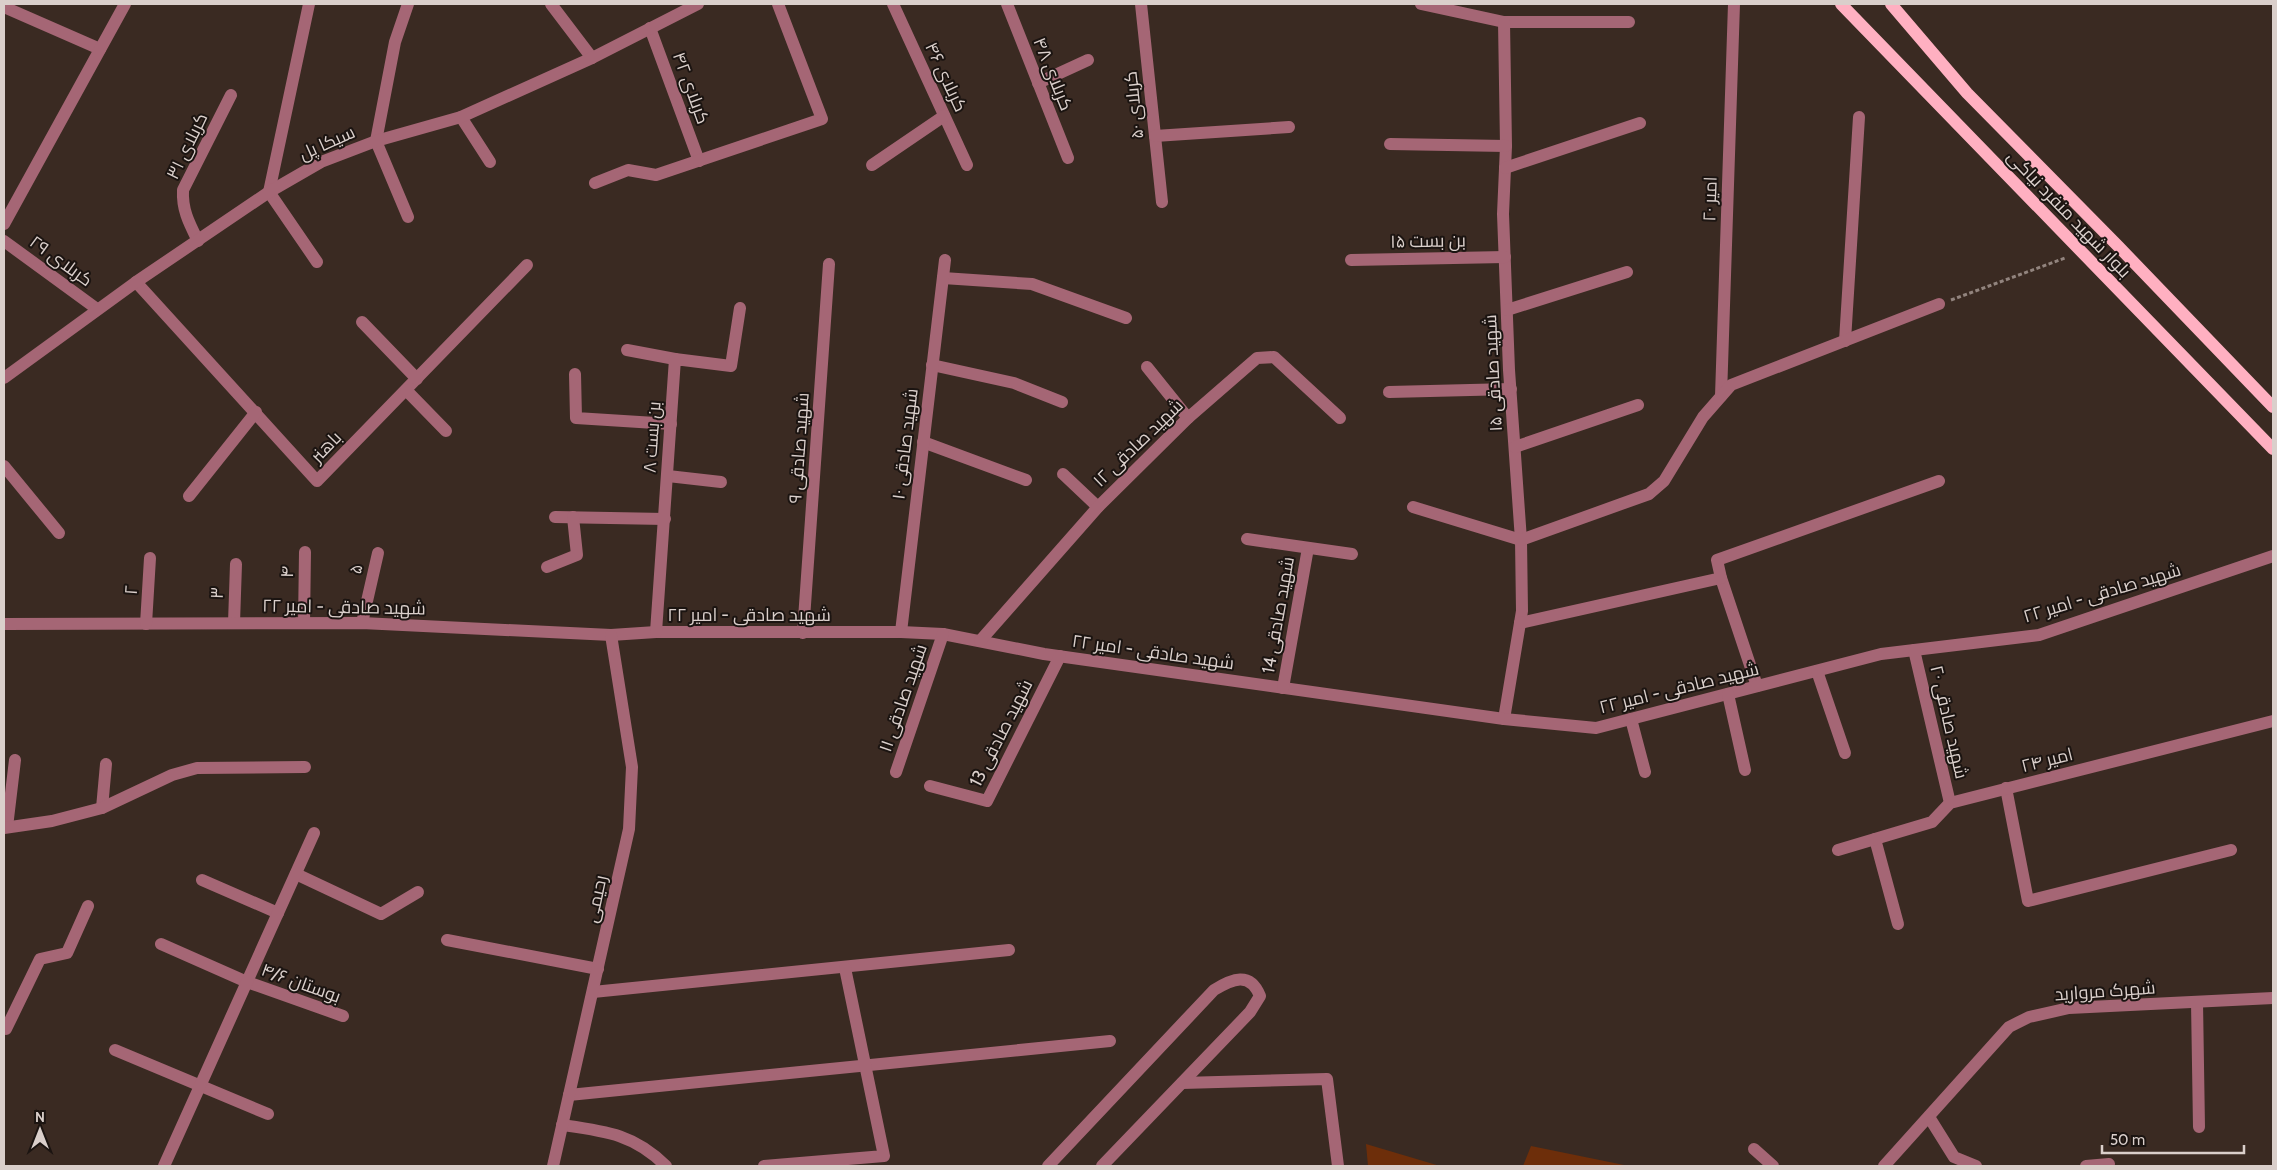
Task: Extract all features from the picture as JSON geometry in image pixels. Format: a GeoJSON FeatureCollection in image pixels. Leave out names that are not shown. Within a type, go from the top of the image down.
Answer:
{"type":"FeatureCollection","features":[{"type":"Feature","properties":{"kind":"main road","name":"بلوار شهید منفرد نیاکی"},"geometry":{"type":"LineString","coordinates":[[1840,4],[2273,449]]}},
{"type":"Feature","properties":{"kind":"main road","name":"بلوار شهید منفرد نیاکی"},"geometry":{"type":"LineString","coordinates":[[1891,4],[1967,93],[2273,407]]}},
{"type":"Feature","properties":{"kind":"street"},"geometry":{"type":"LineString","coordinates":[[4,224],[125,4]]}},
{"type":"Feature","properties":{"kind":"street"},"geometry":{"type":"LineString","coordinates":[[309,4],[269,192],[317,262]]}},
{"type":"Feature","properties":{"kind":"street"},"geometry":{"type":"LineString","coordinates":[[408,4],[395,42],[376,141],[408,217]]}},
{"type":"Feature","properties":{"kind":"street"},"geometry":{"type":"LineString","coordinates":[[551,4],[592,58]]}},
{"type":"Feature","properties":{"kind":"street"},"geometry":{"type":"LineString","coordinates":[[595,183],[628,170],[656,175],[822,119],[778,4]]}},
{"type":"Feature","properties":{"kind":"street","name":"کربلای ۴۶"},"geometry":{"type":"LineString","coordinates":[[893,4],[967,165]]}},
{"type":"Feature","properties":{"kind":"street","name":"کربلای ۴۸"},"geometry":{"type":"LineString","coordinates":[[1006,4],[1068,158]]}},
{"type":"Feature","properties":{"kind":"street","name":"کربلای ۵۰"},"geometry":{"type":"LineString","coordinates":[[1141,4],[1162,202]]}},
{"type":"Feature","properties":{"kind":"street"},"geometry":{"type":"LineString","coordinates":[[1421,4],[1504,22],[1629,22]]}},
{"type":"Feature","properties":{"kind":"street","name":"امیر ۲۰"},"geometry":{"type":"LineString","coordinates":[[1721,396],[1734,4]]}},
{"type":"Feature","properties":{"kind":"street","name":"سیکا پل"},"geometry":{"type":"LineString","coordinates":[[4,378],[136,282],[269,192],[321,162],[376,141],[461,117],[592,58],[695,5]]}},
{"type":"Feature","properties":{"kind":"street"},"geometry":{"type":"LineString","coordinates":[[4,7],[100,49]]}},
{"type":"Feature","properties":{"kind":"street","name":"شهید صادقی ۱۵"},"geometry":{"type":"LineString","coordinates":[[1504,22],[1506,146],[1503,214],[1511,389],[1522,540],[1522,611],[1504,719]]}},
{"type":"Feature","properties":{"kind":"street","name":"کربلای ۴۲"},"geometry":{"type":"LineString","coordinates":[[650,28],[699,161]]}},
{"type":"Feature","properties":{"kind":"street"},"geometry":{"type":"LineString","coordinates":[[1038,83],[1088,60]]}},
{"type":"Feature","properties":{"kind":"street","name":"کربلای ۳۱"},"geometry":{"type":"LineString","coordinates":[[198,241],[185,215],[182,202],[184,190],[232,95]]}},
{"type":"Feature","properties":{"kind":"street"},"geometry":{"type":"LineString","coordinates":[[872,165],[944,116]]}},
{"type":"Feature","properties":{"kind":"street"},"geometry":{"type":"LineString","coordinates":[[461,117],[490,162]]}},
{"type":"Feature","properties":{"kind":"street"},"geometry":{"type":"LineString","coordinates":[[1845,341],[1859,117]]}},
{"type":"Feature","properties":{"kind":"street"},"geometry":{"type":"LineString","coordinates":[[1505,168],[1640,123]]}},
{"type":"Feature","properties":{"kind":"street"},"geometry":{"type":"LineString","coordinates":[[1155,136],[1288,127]]}},
{"type":"Feature","properties":{"kind":"street"},"geometry":{"type":"LineString","coordinates":[[1390,144],[1506,146]]}},
{"type":"Feature","properties":{"kind":"street","name":"کربلای ۲۹"},"geometry":{"type":"LineString","coordinates":[[4,241],[97,309]]}},
{"type":"Feature","properties":{"kind":"street","name":"بن بست ۱۵"},"geometry":{"type":"LineString","coordinates":[[1351,260],[1505,258]]}},
{"type":"Feature","properties":{"kind":"street","name":"شهید صادقی ۱۰"},"geometry":{"type":"LineString","coordinates":[[901,632],[945,260]]}},
{"type":"Feature","properties":{"kind":"street","name":"شهید صادقی ۹"},"geometry":{"type":"LineString","coordinates":[[803,633],[829,264]]}},
{"type":"Feature","properties":{"kind":"street","name":"باهنر"},"geometry":{"type":"LineString","coordinates":[[136,282],[317,481],[527,265]]}},
{"type":"Feature","properties":{"kind":"street"},"geometry":{"type":"LineString","coordinates":[[1507,310],[1627,272]]}},
{"type":"Feature","properties":{"kind":"street"},"geometry":{"type":"LineString","coordinates":[[943,278],[1032,284],[1126,318]]}},
{"type":"Feature","properties":{"kind":"street"},"geometry":{"type":"LineString","coordinates":[[1413,507],[1522,540],[1649,494],[1664,481],[1703,417],[1731,385],[1939,304]]}},
{"type":"Feature","properties":{"kind":"street"},"geometry":{"type":"LineString","coordinates":[[627,350],[675,359],[731,366],[740,308]]}},
{"type":"Feature","properties":{"kind":"street"},"geometry":{"type":"LineString","coordinates":[[362,322],[417,379]]}},
{"type":"Feature","properties":{"kind":"street","name":"شهید صادقی ۱۲"},"geometry":{"type":"LineString","coordinates":[[980,642],[1098,507],[1188,418],[1257,358],[1274,357],[1340,418]]}},
{"type":"Feature","properties":{"kind":"street","name":"بن بست ۸"},"geometry":{"type":"LineString","coordinates":[[656,632],[675,359]]}},
{"type":"Feature","properties":{"kind":"street"},"geometry":{"type":"LineString","coordinates":[[932,365],[1014,383],[1062,402]]}},
{"type":"Feature","properties":{"kind":"street"},"geometry":{"type":"LineString","coordinates":[[1147,367],[1188,418]]}},
{"type":"Feature","properties":{"kind":"street"},"geometry":{"type":"LineString","coordinates":[[575,374],[576,418],[671,424]]}},
{"type":"Feature","properties":{"kind":"street"},"geometry":{"type":"LineString","coordinates":[[1389,392],[1511,389]]}},
{"type":"Feature","properties":{"kind":"street"},"geometry":{"type":"LineString","coordinates":[[406,390],[446,432]]}},
{"type":"Feature","properties":{"kind":"street"},"geometry":{"type":"LineString","coordinates":[[1515,447],[1638,405]]}},
{"type":"Feature","properties":{"kind":"street"},"geometry":{"type":"LineString","coordinates":[[189,496],[256,412]]}},
{"type":"Feature","properties":{"kind":"street"},"geometry":{"type":"LineString","coordinates":[[923,442],[1026,480]]}},
{"type":"Feature","properties":{"kind":"street"},"geometry":{"type":"LineString","coordinates":[[4,466],[59,533]]}},
{"type":"Feature","properties":{"kind":"street"},"geometry":{"type":"LineString","coordinates":[[1063,474],[1098,507]]}},
{"type":"Feature","properties":{"kind":"street"},"geometry":{"type":"LineString","coordinates":[[668,476],[721,482]]}},
{"type":"Feature","properties":{"kind":"street"},"geometry":{"type":"LineString","coordinates":[[1757,686],[1721,578],[1717,560],[1939,481]]}},
{"type":"Feature","properties":{"kind":"street"},"geometry":{"type":"LineString","coordinates":[[555,517],[665,519]]}},
{"type":"Feature","properties":{"kind":"street"},"geometry":{"type":"LineString","coordinates":[[547,567],[577,555],[573,517]]}},
{"type":"Feature","properties":{"kind":"street"},"geometry":{"type":"LineString","coordinates":[[1247,539],[1352,554]]}},
{"type":"Feature","properties":{"kind":"street","name":"شهید صادقی 14"},"geometry":{"type":"LineString","coordinates":[[1283,688],[1308,548]]}},
{"type":"Feature","properties":{"kind":"street","name":"۴"},"geometry":{"type":"LineString","coordinates":[[304,623],[305,552]]}},
{"type":"Feature","properties":{"kind":"street","name":"۵"},"geometry":{"type":"LineString","coordinates":[[362,623],[378,553]]}},
{"type":"Feature","properties":{"kind":"street","name":"شهید صادقی - امیر ۲۲"},"geometry":{"type":"LineString","coordinates":[[4,624],[362,623],[611,635],[656,632],[901,632],[943,634],[1060,656],[1504,719],[1596,728],[1881,654],[2039,635],[2273,556]]}},
{"type":"Feature","properties":{"kind":"street","name":"۲"},"geometry":{"type":"LineString","coordinates":[[146,624],[150,558]]}},
{"type":"Feature","properties":{"kind":"street","name":"۳"},"geometry":{"type":"LineString","coordinates":[[234,624],[236,564]]}},
{"type":"Feature","properties":{"kind":"street"},"geometry":{"type":"LineString","coordinates":[[1520,624],[1721,578]]}},
{"type":"Feature","properties":{"kind":"street","name":"شهید صادقی ۱۱"},"geometry":{"type":"LineString","coordinates":[[896,772],[943,634]]}},
{"type":"Feature","properties":{"kind":"street","name":"رحیمی"},"geometry":{"type":"LineString","coordinates":[[553,1166],[629,829],[632,767],[611,635]]}},
{"type":"Feature","properties":{"kind":"street","name":"شهید صادقی ۲۰"},"geometry":{"type":"LineString","coordinates":[[1914,650],[1950,803]]}},
{"type":"Feature","properties":{"kind":"street","name":"شهید صادقی 13"},"geometry":{"type":"LineString","coordinates":[[930,786],[987,801],[1060,656]]}},
{"type":"Feature","properties":{"kind":"street"},"geometry":{"type":"LineString","coordinates":[[1817,671],[1845,753]]}},
{"type":"Feature","properties":{"kind":"street"},"geometry":{"type":"LineString","coordinates":[[1728,694],[1745,770]]}},
{"type":"Feature","properties":{"kind":"street"},"geometry":{"type":"LineString","coordinates":[[1631,719],[1645,772]]}},
{"type":"Feature","properties":{"kind":"street","name":"امیر ۲۴"},"geometry":{"type":"LineString","coordinates":[[1950,803],[2273,721]]}},
{"type":"Feature","properties":{"kind":"street"},"geometry":{"type":"LineString","coordinates":[[15,760],[5,828],[52,822],[102,808],[172,775],[198,768],[305,767]]}},
{"type":"Feature","properties":{"kind":"street"},"geometry":{"type":"LineString","coordinates":[[102,808],[106,764]]}},
{"type":"Feature","properties":{"kind":"street"},"geometry":{"type":"LineString","coordinates":[[2006,788],[2028,901],[2231,850]]}},
{"type":"Feature","properties":{"kind":"street"},"geometry":{"type":"LineString","coordinates":[[1838,850],[1932,822],[1950,803]]}},
{"type":"Feature","properties":{"kind":"street"},"geometry":{"type":"LineString","coordinates":[[164,1166],[314,832]]}},
{"type":"Feature","properties":{"kind":"street"},"geometry":{"type":"LineString","coordinates":[[1875,839],[1898,924]]}},
{"type":"Feature","properties":{"kind":"street"},"geometry":{"type":"LineString","coordinates":[[296,874],[381,914],[418,892]]}},
{"type":"Feature","properties":{"kind":"street"},"geometry":{"type":"LineString","coordinates":[[202,880],[278,913]]}},
{"type":"Feature","properties":{"kind":"street"},"geometry":{"type":"LineString","coordinates":[[5,1028],[40,959],[67,953],[88,906]]}},
{"type":"Feature","properties":{"kind":"street"},"geometry":{"type":"LineString","coordinates":[[447,940],[598,969]]}},
{"type":"Feature","properties":{"kind":"street","name":"بوستان ۴/۶"},"geometry":{"type":"LineString","coordinates":[[162,944],[247,982],[343,1016]]}},
{"type":"Feature","properties":{"kind":"street"},"geometry":{"type":"LineString","coordinates":[[593,992],[1008,950]]}},
{"type":"Feature","properties":{"kind":"street"},"geometry":{"type":"LineString","coordinates":[[764,1166],[884,1156],[844,968]]}},
{"type":"Feature","properties":{"kind":"street"},"geometry":{"type":"LineString","coordinates":[[1048,1166],[1214,990],[1232,980],[1246,980],[1256,986],[1260,996],[1250,1012],[1102,1166]]}},
{"type":"Feature","properties":{"kind":"street","name":"شهرک مروارید"},"geometry":{"type":"LineString","coordinates":[[1884,1166],[2009,1027],[2029,1017],[2069,1008],[2273,998]]}},
{"type":"Feature","properties":{"kind":"street"},"geometry":{"type":"LineString","coordinates":[[2197,1002],[2199,1127]]}},
{"type":"Feature","properties":{"kind":"street"},"geometry":{"type":"LineString","coordinates":[[569,1095],[865,1067],[1110,1041]]}},
{"type":"Feature","properties":{"kind":"street"},"geometry":{"type":"LineString","coordinates":[[115,1050],[268,1114]]}},
{"type":"Feature","properties":{"kind":"street"},"geometry":{"type":"LineString","coordinates":[[1182,1083],[1327,1079],[1338,1166]]}},
{"type":"Feature","properties":{"kind":"street"},"geometry":{"type":"LineString","coordinates":[[1929,1117],[1954,1157],[1976,1166]]}},
{"type":"Feature","properties":{"kind":"street"},"geometry":{"type":"LineString","coordinates":[[562,1125],[598,1130],[632,1140],[654,1154],[666,1166]]}},
{"type":"Feature","properties":{"kind":"street"},"geometry":{"type":"LineString","coordinates":[[1754,1150],[1772,1166]]}},
{"type":"Feature","properties":{"kind":"street"},"geometry":{"type":"LineString","coordinates":[[2086,1166],[2109,1164]]}},
{"type":"Feature","properties":{"kind":"path"},"geometry":{"type":"LineString","coordinates":[[1939,304],[2081,252]]}},
{"type":"Feature","properties":{"kind":"shaded area"},"geometry":{"type":"Polygon","coordinates":[[[1366,1144],[1440,1166],[1368,1166],[1366,1144]]]}},
{"type":"Feature","properties":{"kind":"shaded area"},"geometry":{"type":"Polygon","coordinates":[[[1531,1146],[1629,1166],[1523,1166],[1531,1146]]]}}]}
